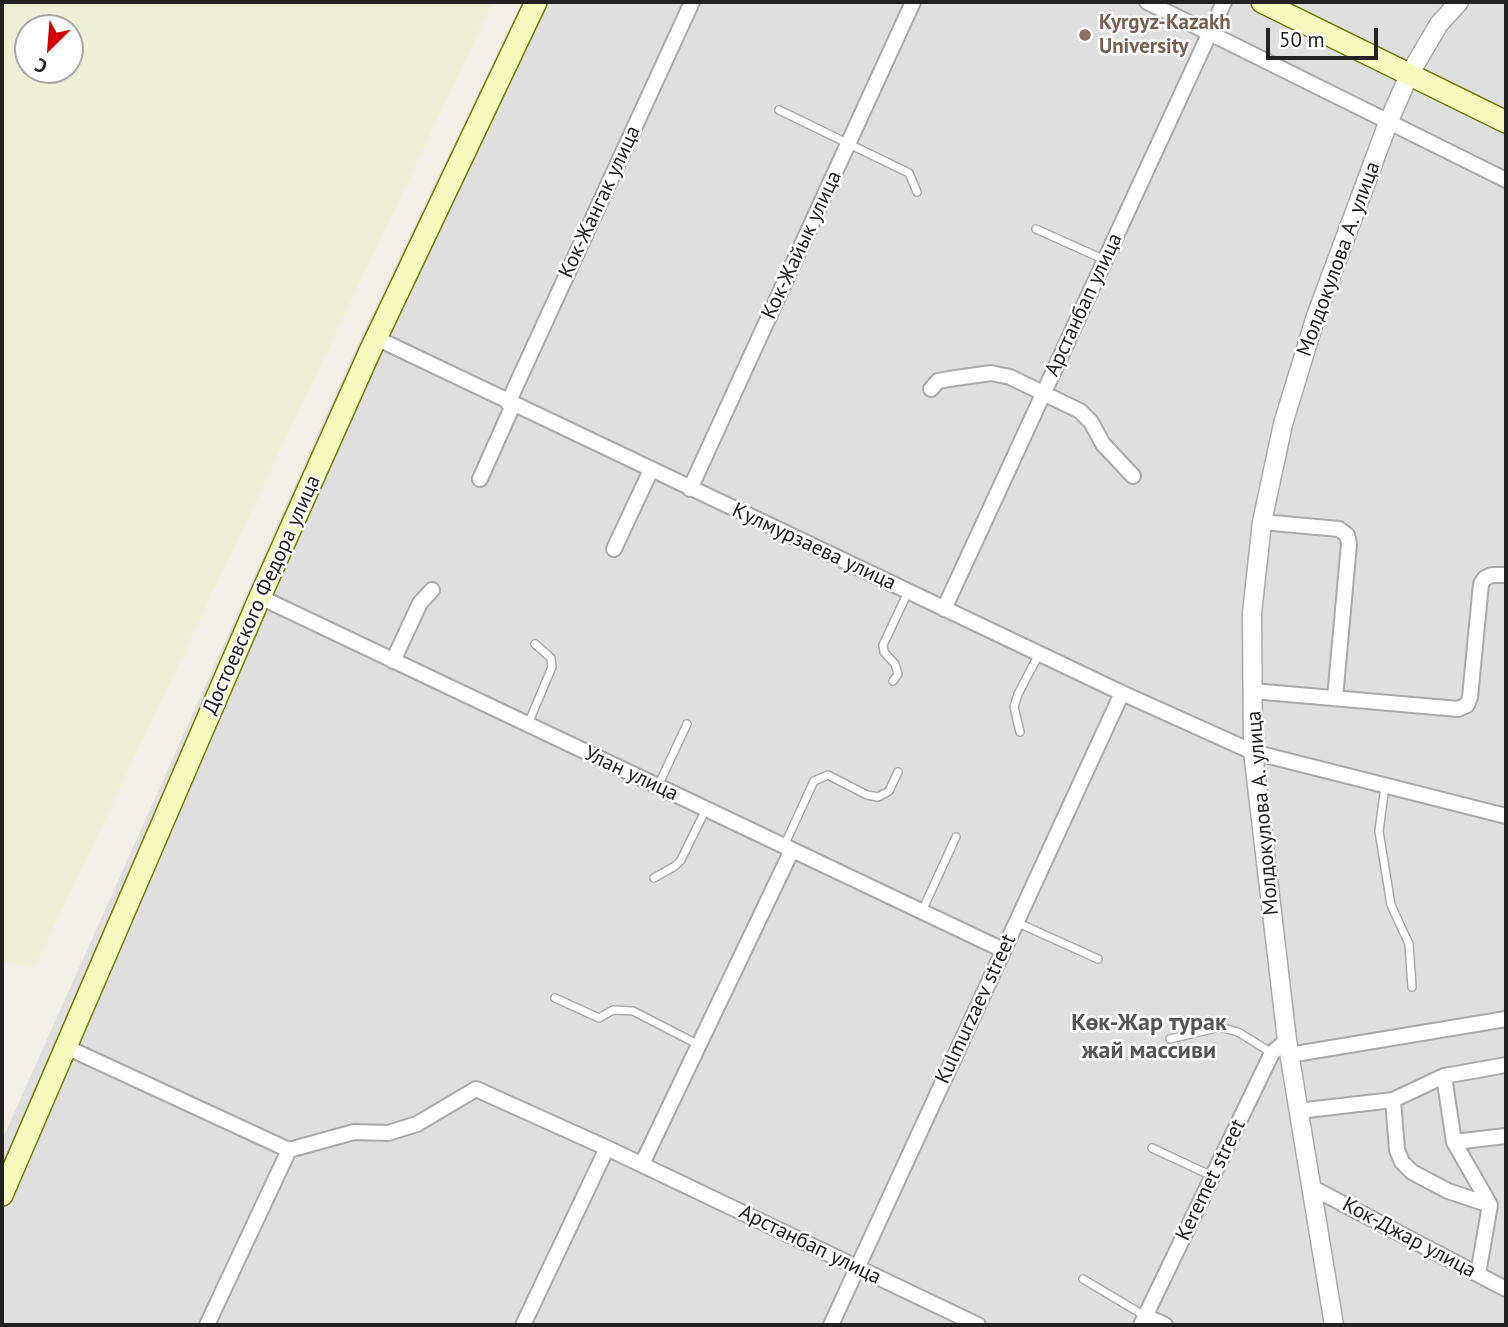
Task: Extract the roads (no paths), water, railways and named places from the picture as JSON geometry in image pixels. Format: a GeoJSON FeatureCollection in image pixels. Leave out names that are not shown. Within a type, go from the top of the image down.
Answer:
{"type":"FeatureCollection","features":[{"type":"Feature","properties":{"kind":"main road","name":"Достоевского Федора улица"},"geometry":{"type":"LineString","coordinates":[[2,1195],[260,597],[376,338],[536,2]]}},
{"type":"Feature","properties":{"kind":"main road"},"geometry":{"type":"LineString","coordinates":[[1262,2],[1506,122]]}},
{"type":"Feature","properties":{"kind":"street","name":"Кок-Жангак улица"},"geometry":{"type":"LineString","coordinates":[[480,479],[511,404],[692,2]]}},
{"type":"Feature","properties":{"kind":"street","name":"Кок-Жайык улица"},"geometry":{"type":"LineString","coordinates":[[690,489],[913,2]]}},
{"type":"Feature","properties":{"kind":"street"},"geometry":{"type":"LineString","coordinates":[[1147,2],[1506,180]]}},
{"type":"Feature","properties":{"kind":"street","name":"Арстанбап улица"},"geometry":{"type":"LineString","coordinates":[[944,609],[1224,2]]}},
{"type":"Feature","properties":{"kind":"street","name":"Молдокулова А. улица"},"geometry":{"type":"LineString","coordinates":[[1334,1325],[1298,1111],[1283,1049],[1253,752],[1252,614],[1262,522],[1283,424],[1316,316],[1388,123],[1409,75],[1439,24],[1459,2]]}},
{"type":"Feature","properties":{"kind":"street","name":"Кулмурзаева улица"},"geometry":{"type":"LineString","coordinates":[[376,338],[944,609],[1253,752],[1506,816]]}},
{"type":"Feature","properties":{"kind":"street"},"geometry":{"type":"LineString","coordinates":[[931,389],[938,381],[990,373],[1010,377],[1080,411],[1091,422],[1102,444],[1133,476]]}},
{"type":"Feature","properties":{"kind":"street"},"geometry":{"type":"LineString","coordinates":[[614,549],[651,470]]}},
{"type":"Feature","properties":{"kind":"street"},"geometry":{"type":"LineString","coordinates":[[1262,522],[1339,529],[1347,535],[1349,544],[1335,698]]}},
{"type":"Feature","properties":{"kind":"street"},"geometry":{"type":"LineString","coordinates":[[1253,691],[1458,709],[1467,705],[1481,583],[1492,575],[1506,575]]}},
{"type":"Feature","properties":{"kind":"street"},"geometry":{"type":"LineString","coordinates":[[393,661],[419,603],[432,590]]}},
{"type":"Feature","properties":{"kind":"street","name":"Улан улица"},"geometry":{"type":"LineString","coordinates":[[260,597],[1003,950]]}},
{"type":"Feature","properties":{"kind":"street","name":"Kulmurzaev street"},"geometry":{"type":"LineString","coordinates":[[831,1325],[1122,693]]}},
{"type":"Feature","properties":{"kind":"street"},"geometry":{"type":"LineString","coordinates":[[642,1164],[788,848]]}},
{"type":"Feature","properties":{"kind":"street"},"geometry":{"type":"LineString","coordinates":[[1283,1049],[1506,1020]]}},
{"type":"Feature","properties":{"kind":"street"},"geometry":{"type":"LineString","coordinates":[[66,1047],[289,1150],[207,1325]]}},
{"type":"Feature","properties":{"kind":"street","name":"Keremet street"},"geometry":{"type":"LineString","coordinates":[[1143,1321],[1212,1176],[1283,1049]]}},
{"type":"Feature","properties":{"kind":"street"},"geometry":{"type":"LineString","coordinates":[[1298,1111],[1393,1100],[1444,1076],[1506,1065]]}},
{"type":"Feature","properties":{"kind":"street"},"geometry":{"type":"LineString","coordinates":[[1444,1076],[1454,1142],[1490,1205],[1478,1274]]}},
{"type":"Feature","properties":{"kind":"street","name":"Арстанбап улица"},"geometry":{"type":"LineString","coordinates":[[289,1150],[354,1132],[388,1133],[417,1125],[477,1089],[642,1164],[978,1325]]}},
{"type":"Feature","properties":{"kind":"street"},"geometry":{"type":"LineString","coordinates":[[1393,1100],[1397,1150],[1402,1162],[1412,1172],[1448,1191],[1490,1205]]}},
{"type":"Feature","properties":{"kind":"street"},"geometry":{"type":"LineString","coordinates":[[1454,1142],[1506,1136]]}},
{"type":"Feature","properties":{"kind":"street"},"geometry":{"type":"LineString","coordinates":[[523,1325],[607,1148]]}},
{"type":"Feature","properties":{"kind":"street","name":"Кок-Джар улица"},"geometry":{"type":"LineString","coordinates":[[1311,1187],[1506,1289]]}},
{"type":"Feature","properties":{"kind":"street"},"geometry":{"type":"LineString","coordinates":[[1143,1321],[1165,1325]]}},
{"type":"Feature","properties":{"kind":"lane"},"geometry":{"type":"LineString","coordinates":[[779,110],[909,173],[917,192]]}},
{"type":"Feature","properties":{"kind":"lane"},"geometry":{"type":"LineString","coordinates":[[1036,229],[1105,260]]}},
{"type":"Feature","properties":{"kind":"lane"},"geometry":{"type":"LineString","coordinates":[[892,681],[898,674],[895,664],[884,652],[883,645],[908,592]]}},
{"type":"Feature","properties":{"kind":"lane"},"geometry":{"type":"LineString","coordinates":[[528,724],[552,667],[551,658],[535,644]]}},
{"type":"Feature","properties":{"kind":"lane"},"geometry":{"type":"LineString","coordinates":[[1020,733],[1014,708],[1018,694],[1040,654]]}},
{"type":"Feature","properties":{"kind":"lane"},"geometry":{"type":"LineString","coordinates":[[657,786],[687,724]]}},
{"type":"Feature","properties":{"kind":"lane"},"geometry":{"type":"LineString","coordinates":[[788,848],[814,780],[828,775],[866,795],[878,797],[889,791],[898,772]]}},
{"type":"Feature","properties":{"kind":"lane"},"geometry":{"type":"LineString","coordinates":[[1385,785],[1379,831],[1391,905],[1409,944],[1412,987]]}},
{"type":"Feature","properties":{"kind":"lane"},"geometry":{"type":"LineString","coordinates":[[654,878],[681,860],[706,809]]}},
{"type":"Feature","properties":{"kind":"lane"},"geometry":{"type":"LineString","coordinates":[[922,911],[956,837]]}},
{"type":"Feature","properties":{"kind":"lane"},"geometry":{"type":"LineString","coordinates":[[1016,922],[1098,959]]}},
{"type":"Feature","properties":{"kind":"lane"},"geometry":{"type":"LineString","coordinates":[[555,998],[599,1018],[613,1010],[633,1011],[699,1045]]}},
{"type":"Feature","properties":{"kind":"lane"},"geometry":{"type":"LineString","coordinates":[[1170,1039],[1220,1027],[1283,1049]]}},
{"type":"Feature","properties":{"kind":"lane"},"geometry":{"type":"LineString","coordinates":[[1153,1147],[1212,1176]]}},
{"type":"Feature","properties":{"kind":"lane"},"geometry":{"type":"LineString","coordinates":[[1083,1279],[1143,1321]]}},
{"type":"Feature","properties":{"kind":"place","name":"Kyrgyz-Kazakh University"},"geometry":{"type":"Point","coordinates":[1085,35]}},
{"type":"Feature","properties":{"kind":"district","name":"Көк-Жар турак жай массиви"},"geometry":{"type":"Point","coordinates":[1149,1037]}}]}
